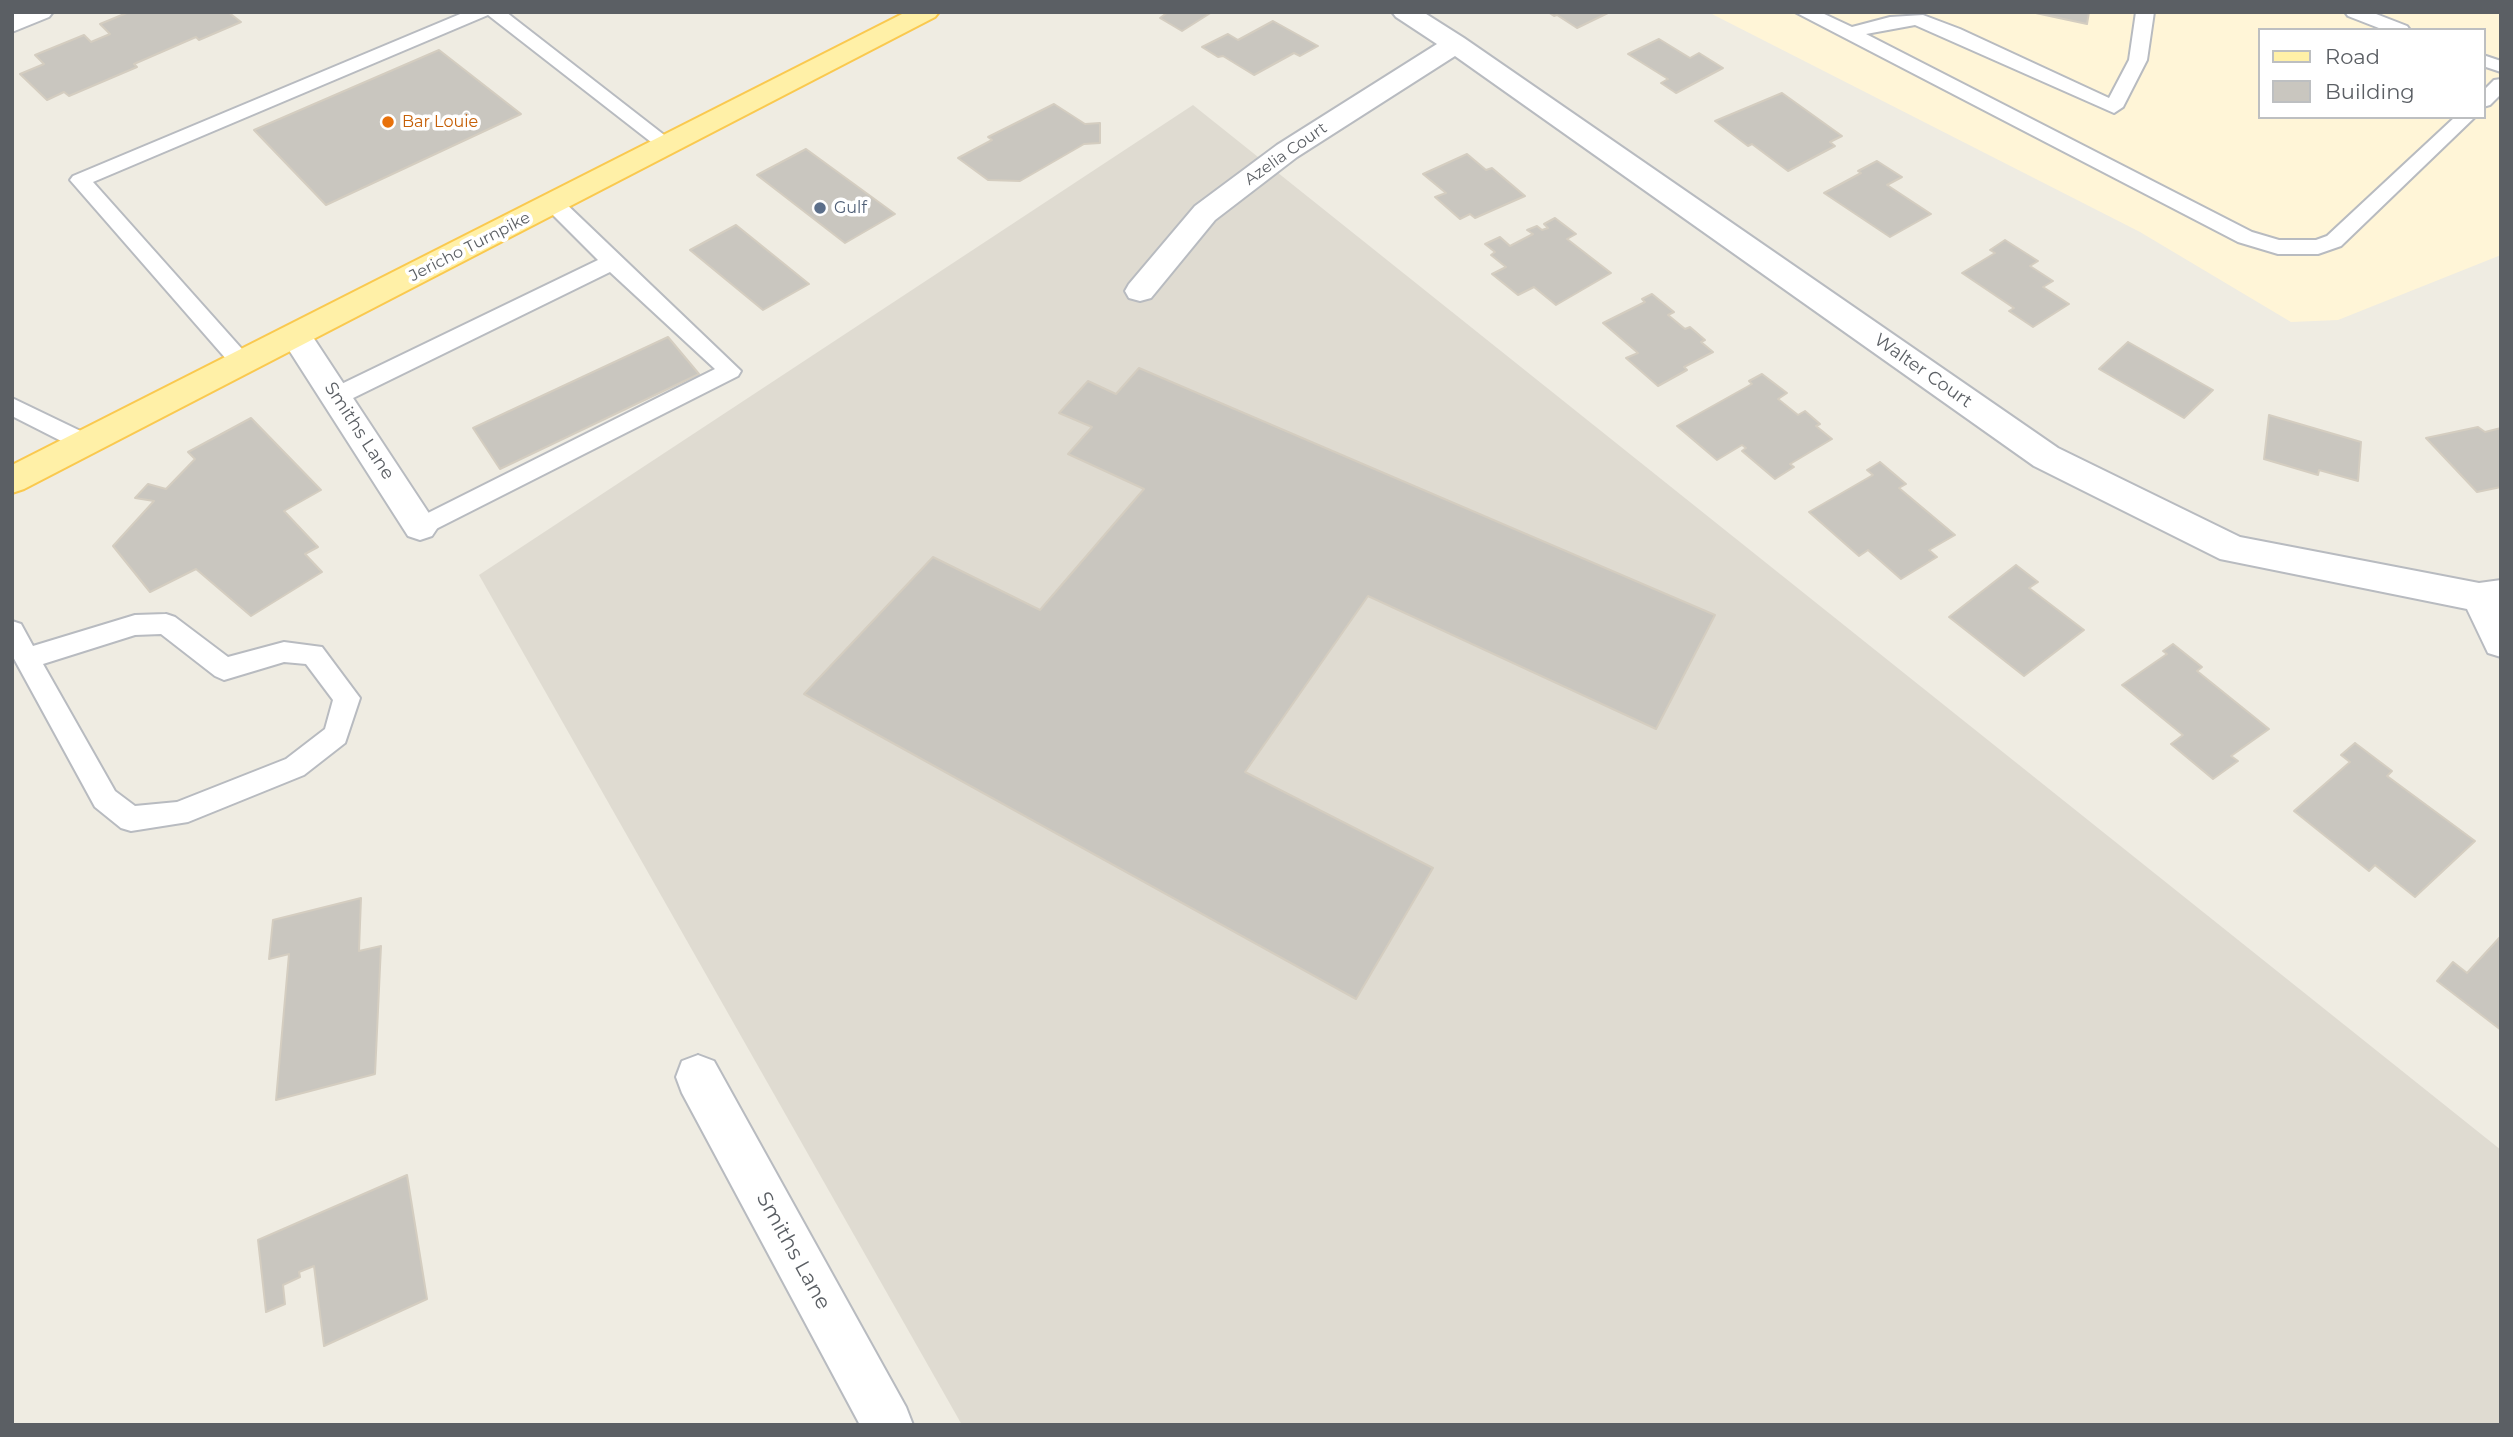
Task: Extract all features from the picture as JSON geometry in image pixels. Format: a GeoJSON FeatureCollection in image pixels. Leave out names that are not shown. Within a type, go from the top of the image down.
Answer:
{"type":"FeatureCollection","features":[{"type":"Feature","properties":{"kind":"main road","name":"Jericho Turnpike"},"geometry":{"type":"LineString","coordinates":[[12,480],[926,12]]}},
{"type":"Feature","properties":{"kind":"street"},"geometry":{"type":"LineString","coordinates":[[12,24],[40,12]]}},
{"type":"Feature","properties":{"kind":"street","name":"Walter Court"},"geometry":{"type":"LineString","coordinates":[[1405,12],[1455,44],[2046,457],[2233,549],[2490,596]]}},
{"type":"Feature","properties":{"kind":"street","name":"Azelia Court"},"geometry":{"type":"LineString","coordinates":[[1140,291],[1205,213],[1287,151],[1455,44]]}},
{"type":"Feature","properties":{"kind":"street","name":"Smiths Lane"},"geometry":{"type":"LineString","coordinates":[[296,336],[420,527]]}},
{"type":"Feature","properties":{"kind":"street"},"geometry":{"type":"LineString","coordinates":[[2490,596],[2501,642]]}},
{"type":"Feature","properties":{"kind":"street","name":"Smiths Lane"},"geometry":{"type":"LineString","coordinates":[[698,1077],[888,1425]]}},
{"type":"Feature","properties":{"kind":"lane"},"geometry":{"type":"LineString","coordinates":[[242,363],[80,180],[481,12]]}},
{"type":"Feature","properties":{"kind":"lane"},"geometry":{"type":"LineString","coordinates":[[495,12],[667,145]]}},
{"type":"Feature","properties":{"kind":"lane"},"geometry":{"type":"LineString","coordinates":[[1804,12],[1850,33],[2245,237],[2278,247],[2318,247],[2334,240],[2464,119]]}},
{"type":"Feature","properties":{"kind":"lane"},"geometry":{"type":"LineString","coordinates":[[1850,33],[1890,22],[1917,19],[1954,33],[2114,107],[2138,60],[2145,12]]}},
{"type":"Feature","properties":{"kind":"lane"},"geometry":{"type":"LineString","coordinates":[[2354,12],[2396,28]]}},
{"type":"Feature","properties":{"kind":"lane"},"geometry":{"type":"LineString","coordinates":[[2485,99],[2501,84]]}},
{"type":"Feature","properties":{"kind":"lane"},"geometry":{"type":"LineString","coordinates":[[420,527],[730,371],[612,262],[554,204]]}},
{"type":"Feature","properties":{"kind":"lane"},"geometry":{"type":"LineString","coordinates":[[337,396],[612,262]]}},
{"type":"Feature","properties":{"kind":"lane"},"geometry":{"type":"LineString","coordinates":[[12,405],[85,443]]}},
{"type":"Feature","properties":{"kind":"lane"},"geometry":{"type":"LineString","coordinates":[[12,631],[105,799],[131,819],[178,814],[295,767],[336,734],[347,698],[313,654],[284,652],[224,669],[166,624],[135,625],[28,658]]}},
{"type":"Feature","properties":{"kind":"shaded area"},"geometry":{"type":"Polygon","coordinates":[[[1708,12],[2501,12],[2501,255],[2338,320],[2291,322],[2140,232],[1708,12]]]}},
{"type":"Feature","properties":{"kind":"shaded area"},"geometry":{"type":"Polygon","coordinates":[[[1193,105],[2501,1150],[2501,1425],[962,1425],[479,575],[1193,105]]]}},
{"type":"Feature","properties":{"kind":"building"},"geometry":{"type":"Polygon","coordinates":[[[129,12],[228,12],[241,22],[199,40],[196,37],[134,64],[137,67],[69,96],[64,92],[47,100],[20,74],[44,64],[35,55],[84,35],[91,42],[110,34],[100,24],[129,12]]]}},
{"type":"Feature","properties":{"kind":"building"},"geometry":{"type":"Polygon","coordinates":[[[1168,12],[1212,12],[1182,31],[1160,18],[1168,12]]]}},
{"type":"Feature","properties":{"kind":"building"},"geometry":{"type":"Polygon","coordinates":[[[1548,12],[1610,12],[1577,28],[1548,12]]]}},
{"type":"Feature","properties":{"kind":"building"},"geometry":{"type":"Polygon","coordinates":[[[2031,12],[2089,12],[2087,24],[2031,12]]]}},
{"type":"Feature","properties":{"kind":"building"},"geometry":{"type":"Polygon","coordinates":[[[1273,21],[1318,46],[1300,56],[1294,53],[1254,75],[1202,47],[1228,34],[1238,40],[1273,21]]]}},
{"type":"Feature","properties":{"kind":"building"},"geometry":{"type":"Polygon","coordinates":[[[1659,39],[1690,58],[1699,53],[1723,68],[1676,93],[1661,83],[1668,79],[1628,54],[1659,39]]]}},
{"type":"Feature","properties":{"kind":"building","name":"Bar Louie"},"geometry":{"type":"Polygon","coordinates":[[[439,50],[521,114],[326,205],[254,130],[439,50]]]}},
{"type":"Feature","properties":{"kind":"building"},"geometry":{"type":"Polygon","coordinates":[[[1782,93],[1842,136],[1830,142],[1835,146],[1788,171],[1715,121],[1782,93]]]}},
{"type":"Feature","properties":{"kind":"building"},"geometry":{"type":"Polygon","coordinates":[[[1054,104],[1085,124],[1100,123],[1100,143],[1084,144],[1020,181],[988,180],[958,158],[992,140],[988,137],[1054,104]]]}},
{"type":"Feature","properties":{"kind":"building"},"geometry":{"type":"Polygon","coordinates":[[[806,149],[895,214],[845,243],[757,175],[806,149]]]}},
{"type":"Feature","properties":{"kind":"building"},"geometry":{"type":"Polygon","coordinates":[[[1467,154],[1486,170],[1492,168],[1525,196],[1475,218],[1470,214],[1460,219],[1435,197],[1446,193],[1423,174],[1467,154]]]}},
{"type":"Feature","properties":{"kind":"building"},"geometry":{"type":"Polygon","coordinates":[[[1877,161],[1902,177],[1887,185],[1931,214],[1890,237],[1824,193],[1877,161]]]}},
{"type":"Feature","properties":{"kind":"building"},"geometry":{"type":"Polygon","coordinates":[[[1555,218],[1576,234],[1567,239],[1611,273],[1556,305],[1534,287],[1518,295],[1492,274],[1506,267],[1491,255],[1495,252],[1485,244],[1500,237],[1510,246],[1533,234],[1527,230],[1537,226],[1542,230],[1548,228],[1544,224],[1555,218]]]}},
{"type":"Feature","properties":{"kind":"building"},"geometry":{"type":"Polygon","coordinates":[[[736,225],[809,284],[763,310],[690,250],[736,225]]]}},
{"type":"Feature","properties":{"kind":"building"},"geometry":{"type":"Polygon","coordinates":[[[2005,240],[2038,261],[2030,266],[2053,281],[2043,287],[2069,304],[2033,327],[2009,311],[2014,308],[1962,273],[1995,253],[1990,250],[2005,240]]]}},
{"type":"Feature","properties":{"kind":"building"},"geometry":{"type":"Polygon","coordinates":[[[1652,294],[1674,312],[1668,315],[1685,329],[1690,327],[1705,340],[1701,342],[1713,352],[1684,367],[1687,370],[1658,386],[1626,358],[1638,353],[1603,323],[1645,302],[1642,299],[1652,294]]]}},
{"type":"Feature","properties":{"kind":"building"},"geometry":{"type":"Polygon","coordinates":[[[668,337],[699,374],[500,469],[473,428],[668,337]]]}},
{"type":"Feature","properties":{"kind":"building"},"geometry":{"type":"Polygon","coordinates":[[[2128,342],[2213,390],[2184,418],[2099,369],[2128,342]]]}},
{"type":"Feature","properties":{"kind":"building"},"geometry":{"type":"Polygon","coordinates":[[[1139,368],[1715,615],[1656,729],[1368,596],[1245,772],[1433,868],[1356,999],[804,694],[933,557],[1040,610],[1144,489],[1068,454],[1092,427],[1059,413],[1088,381],[1116,394],[1139,368]]]}},
{"type":"Feature","properties":{"kind":"building"},"geometry":{"type":"Polygon","coordinates":[[[1762,374],[1787,393],[1778,399],[1798,415],[1805,411],[1820,424],[1816,426],[1832,439],[1790,464],[1794,467],[1775,479],[1742,451],[1746,448],[1742,445],[1717,460],[1677,426],[1752,384],[1749,381],[1762,374]]]}},
{"type":"Feature","properties":{"kind":"building"},"geometry":{"type":"Polygon","coordinates":[[[2269,415],[2361,442],[2358,481],[2319,470],[2318,475],[2264,459],[2269,415]]]}},
{"type":"Feature","properties":{"kind":"building"},"geometry":{"type":"Polygon","coordinates":[[[251,418],[321,490],[284,511],[318,547],[305,554],[322,572],[251,616],[196,569],[150,592],[113,546],[154,501],[135,498],[148,484],[166,489],[195,459],[188,452],[251,418]]]}},
{"type":"Feature","properties":{"kind":"building"},"geometry":{"type":"Polygon","coordinates":[[[2478,427],[2485,432],[2501,428],[2501,487],[2477,492],[2426,438],[2478,427]]]}},
{"type":"Feature","properties":{"kind":"building"},"geometry":{"type":"Polygon","coordinates":[[[1880,462],[1906,484],[1899,488],[1955,535],[1929,550],[1937,557],[1901,579],[1868,550],[1859,556],[1809,512],[1873,475],[1867,470],[1880,462]]]}},
{"type":"Feature","properties":{"kind":"building"},"geometry":{"type":"Polygon","coordinates":[[[2016,565],[2038,582],[2029,588],[2084,630],[2024,676],[1949,617],[2016,565]]]}},
{"type":"Feature","properties":{"kind":"building"},"geometry":{"type":"Polygon","coordinates":[[[2173,644],[2202,667],[2197,671],[2269,729],[2231,756],[2238,761],[2213,779],[2171,744],[2183,735],[2122,685],[2167,654],[2163,651],[2173,644]]]}},
{"type":"Feature","properties":{"kind":"building"},"geometry":{"type":"Polygon","coordinates":[[[2355,743],[2392,771],[2387,776],[2475,841],[2415,897],[2375,865],[2369,871],[2294,811],[2350,762],[2341,755],[2355,743]]]}},
{"type":"Feature","properties":{"kind":"building"},"geometry":{"type":"Polygon","coordinates":[[[361,898],[359,951],[381,946],[375,1074],[276,1100],[289,954],[269,959],[273,920],[361,898]]]}},
{"type":"Feature","properties":{"kind":"building"},"geometry":{"type":"Polygon","coordinates":[[[2501,936],[2501,1030],[2437,981],[2453,962],[2467,973],[2501,936]]]}},
{"type":"Feature","properties":{"kind":"building"},"geometry":{"type":"Polygon","coordinates":[[[407,1175],[427,1299],[324,1346],[314,1266],[299,1272],[300,1277],[283,1285],[285,1304],[266,1312],[258,1240],[407,1175]]]}},
{"type":"Feature","properties":{"kind":"place","name":"Bar Louie"},"geometry":{"type":"Point","coordinates":[388,122]}},
{"type":"Feature","properties":{"kind":"place","name":"Gulf"},"geometry":{"type":"Point","coordinates":[820,208]}}]}
